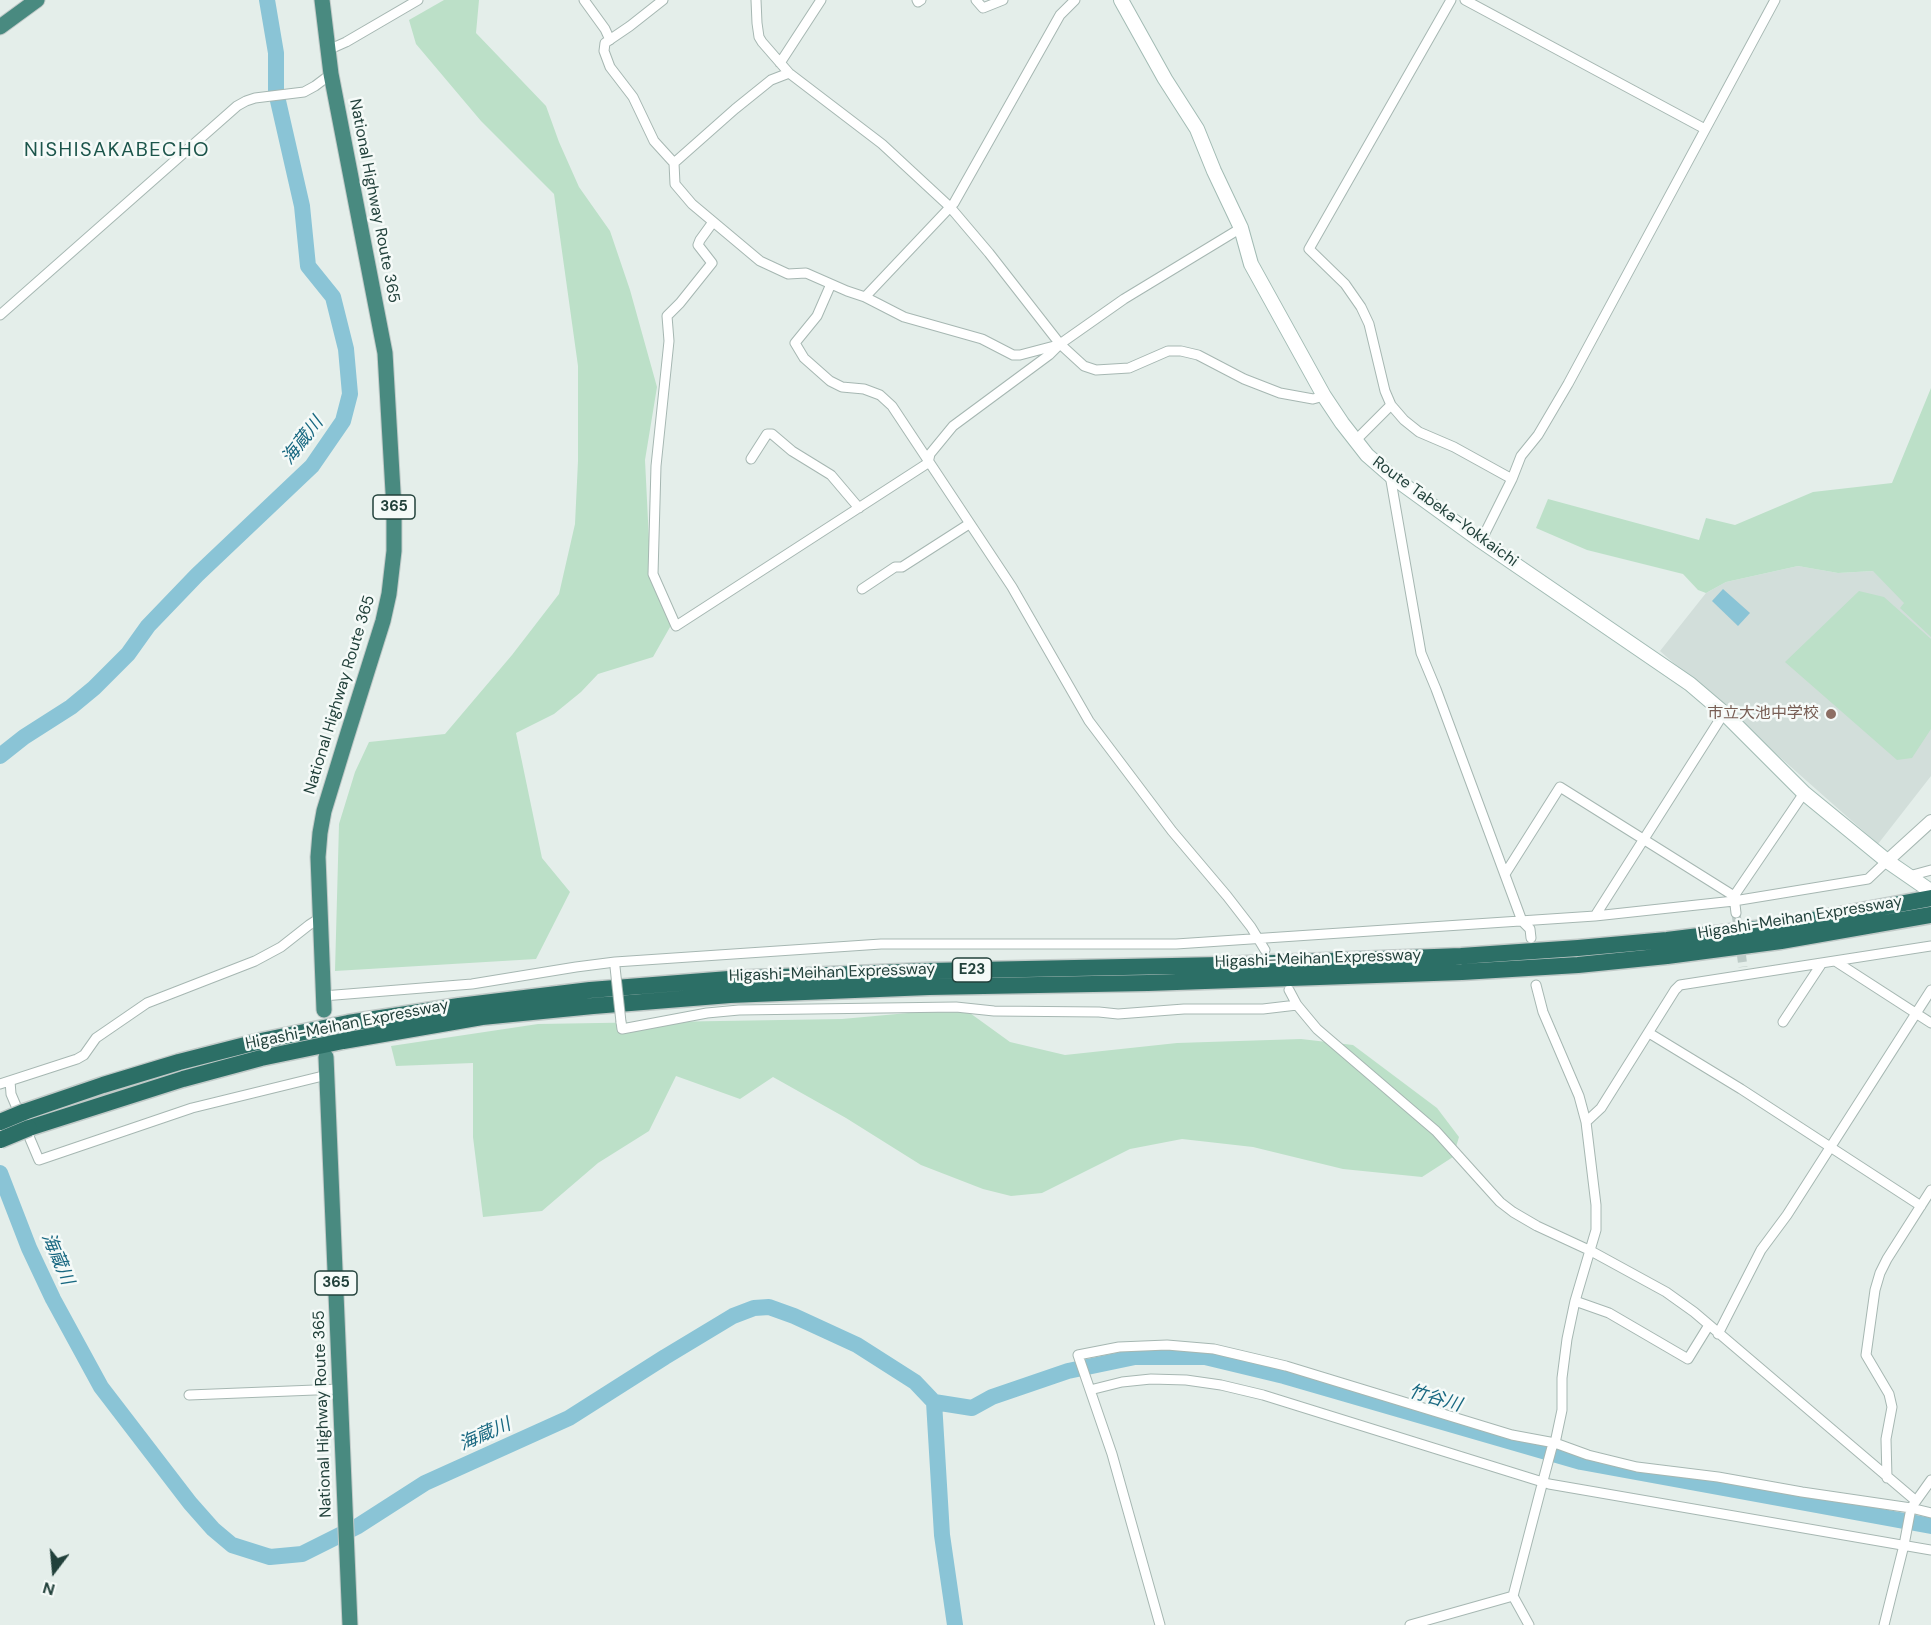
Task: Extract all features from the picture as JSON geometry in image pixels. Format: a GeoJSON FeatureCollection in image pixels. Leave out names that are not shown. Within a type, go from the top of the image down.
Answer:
{"type":"FeatureCollection","features":[{"type":"Feature","properties":{"kind":"highway"},"geometry":{"type":"LineString","coordinates":[[0,27],[37,0]]}},
{"type":"Feature","properties":{"kind":"highway","name":"National Highway Route 365"},"geometry":{"type":"LineString","coordinates":[[322,0],[328,50],[328,76],[385,353],[394,509],[394,551],[383,621],[324,811],[320,833],[318,857],[323,1003]]}},
{"type":"Feature","properties":{"kind":"highway","name":"Higashi-Meihan Expressway"},"geometry":{"type":"LineString","coordinates":[[0,1140],[27,1120],[179,1062],[261,1041],[348,1023],[459,1006],[590,990],[764,978],[928,971],[1244,964],[1461,956],[1566,949],[1667,940],[1780,926],[1930,894]]}},
{"type":"Feature","properties":{"kind":"highway","name":"Higashi-Meihan Expressway"},"geometry":{"type":"LineString","coordinates":[[0,1122],[27,1120],[261,1058],[482,1017],[730,995],[929,987],[1148,983],[1439,973],[1578,965],[1781,941],[1931,915]]}},
{"type":"Feature","properties":{"kind":"highway","name":"National Highway Route 365"},"geometry":{"type":"LineString","coordinates":[[326,1057],[350,1625]]}},
{"type":"Feature","properties":{"kind":"main road","name":"Route Tabeka-Yokkaichi"},"geometry":{"type":"LineString","coordinates":[[1121,0],[1165,80],[1197,129],[1241,228],[1251,264],[1324,396],[1355,441],[1390,475],[1481,541],[1690,684],[1724,712],[1804,793],[1930,894]]}},
{"type":"Feature","properties":{"kind":"street"},"geometry":{"type":"LineString","coordinates":[[328,50],[418,0]]}},
{"type":"Feature","properties":{"kind":"street"},"geometry":{"type":"LineString","coordinates":[[584,0],[605,29],[610,40]]}},
{"type":"Feature","properties":{"kind":"street"},"geometry":{"type":"LineString","coordinates":[[663,0],[605,44],[604,51],[610,67],[630,92],[654,141],[674,163],[675,184],[692,204],[760,261],[788,274],[806,273],[866,297],[904,316],[982,339],[1013,355],[1060,344]]}},
{"type":"Feature","properties":{"kind":"street"},"geometry":{"type":"LineString","coordinates":[[756,0],[759,37],[780,63],[789,73],[882,144],[950,207],[1060,344],[1084,366],[1095,370],[1129,368],[1168,351],[1180,351],[1198,355],[1244,379],[1280,393],[1313,399],[1324,396]]}},
{"type":"Feature","properties":{"kind":"street"},"geometry":{"type":"LineString","coordinates":[[780,63],[821,0]]}},
{"type":"Feature","properties":{"kind":"street"},"geometry":{"type":"LineString","coordinates":[[917,0],[918,2],[921,0]]}},
{"type":"Feature","properties":{"kind":"street"},"geometry":{"type":"LineString","coordinates":[[976,0],[983,8],[1003,0]]}},
{"type":"Feature","properties":{"kind":"street"},"geometry":{"type":"LineString","coordinates":[[866,297],[950,207],[1060,15],[1075,0]]}},
{"type":"Feature","properties":{"kind":"street"},"geometry":{"type":"LineString","coordinates":[[1451,0],[1309,249],[1345,284],[1361,307],[1369,324],[1385,392],[1391,405],[1404,420],[1419,432],[1454,447],[1512,479]]}},
{"type":"Feature","properties":{"kind":"street"},"geometry":{"type":"LineString","coordinates":[[1465,0],[1705,129]]}},
{"type":"Feature","properties":{"kind":"street"},"geometry":{"type":"LineString","coordinates":[[1481,541],[1521,456],[1538,435],[1568,384],[1775,0]]}},
{"type":"Feature","properties":{"kind":"street"},"geometry":{"type":"LineString","coordinates":[[674,163],[771,80],[789,73]]}},
{"type":"Feature","properties":{"kind":"street"},"geometry":{"type":"LineString","coordinates":[[0,315],[218,122],[246,101],[304,92],[328,76]]}},
{"type":"Feature","properties":{"kind":"street"},"geometry":{"type":"LineString","coordinates":[[713,222],[698,245],[712,263],[667,316],[669,341],[656,466],[652,574],[676,626],[928,463],[930,454],[953,426],[1049,355],[1060,344],[1124,299],[1241,228]]}},
{"type":"Feature","properties":{"kind":"street"},"geometry":{"type":"LineString","coordinates":[[831,284],[817,316],[795,343],[804,358],[830,381],[842,387],[864,389],[880,395],[892,406],[1011,586],[1089,721],[1172,831],[1227,896],[1265,950]]}},
{"type":"Feature","properties":{"kind":"street"},"geometry":{"type":"LineString","coordinates":[[1355,441],[1391,405]]}},
{"type":"Feature","properties":{"kind":"street"},"geometry":{"type":"LineString","coordinates":[[751,459],[767,434],[772,434],[792,451],[831,476],[859,508]]}},
{"type":"Feature","properties":{"kind":"street"},"geometry":{"type":"LineString","coordinates":[[1390,475],[1421,653],[1522,921],[1530,929],[1531,938]]}},
{"type":"Feature","properties":{"kind":"street"},"geometry":{"type":"LineString","coordinates":[[862,589],[895,567],[902,567],[969,524]]}},
{"type":"Feature","properties":{"kind":"street"},"geometry":{"type":"LineString","coordinates":[[1595,916],[1724,712]]}},
{"type":"Feature","properties":{"kind":"street"},"geometry":{"type":"LineString","coordinates":[[1505,874],[1560,787],[1734,899]]}},
{"type":"Feature","properties":{"kind":"street"},"geometry":{"type":"LineString","coordinates":[[1736,913],[1734,899],[1804,793]]}},
{"type":"Feature","properties":{"kind":"street"},"geometry":{"type":"LineString","coordinates":[[323,1003],[472,984],[576,967],[881,944],[1176,944],[1595,916],[1734,899],[1868,879],[1931,820]]}},
{"type":"Feature","properties":{"kind":"street"},"geometry":{"type":"LineString","coordinates":[[1909,876],[1931,870]]}},
{"type":"Feature","properties":{"kind":"street"},"geometry":{"type":"LineString","coordinates":[[0,1084],[77,1059],[84,1055],[96,1038],[147,1003],[255,961],[280,947],[321,918]]}},
{"type":"Feature","properties":{"kind":"street"},"geometry":{"type":"LineString","coordinates":[[1586,1122],[1601,1108],[1680,985],[1744,971],[1822,963],[1931,946]]}},
{"type":"Feature","properties":{"kind":"street"},"geometry":{"type":"LineString","coordinates":[[1835,961],[1931,1023]]}},
{"type":"Feature","properties":{"kind":"street"},"geometry":{"type":"LineString","coordinates":[[1783,1022],[1822,963]]}},
{"type":"Feature","properties":{"kind":"street"},"geometry":{"type":"LineString","coordinates":[[615,964],[622,1029],[707,1013],[739,1010],[956,1008],[1118,1014],[1263,1009],[1297,1005]]}},
{"type":"Feature","properties":{"kind":"street"},"geometry":{"type":"LineString","coordinates":[[1529,1625],[1513,1596],[1562,1410],[1562,1378],[1567,1338],[1575,1301],[1596,1230],[1596,1205],[1586,1122],[1580,1096],[1543,1012],[1536,985]]}},
{"type":"Feature","properties":{"kind":"street"},"geometry":{"type":"LineString","coordinates":[[1289,990],[1297,1005],[1331,1042],[1436,1131],[1500,1202],[1538,1226],[1591,1251],[1666,1292],[1694,1312],[1887,1478],[1912,1507]]}},
{"type":"Feature","properties":{"kind":"street"},"geometry":{"type":"LineString","coordinates":[[1718,1334],[1761,1250],[1831,1148],[1931,990]]}},
{"type":"Feature","properties":{"kind":"street"},"geometry":{"type":"LineString","coordinates":[[1649,1033],[1741,1089],[1831,1148],[1927,1199],[1880,1273],[1875,1290],[1866,1355],[1888,1394],[1892,1407],[1886,1439],[1887,1478]]}},
{"type":"Feature","properties":{"kind":"street"},"geometry":{"type":"LineString","coordinates":[[10,1081],[11,1094],[39,1160],[192,1108],[327,1075]]}},
{"type":"Feature","properties":{"kind":"street"},"geometry":{"type":"LineString","coordinates":[[1575,1301],[1609,1312],[1688,1359],[1709,1325]]}},
{"type":"Feature","properties":{"kind":"street"},"geometry":{"type":"LineString","coordinates":[[1160,1625],[1113,1454],[1078,1355],[1119,1347],[1167,1345],[1214,1349],[1286,1366],[1512,1435],[1637,1467],[1718,1476],[1814,1494],[1912,1507],[1931,1513]]}},
{"type":"Feature","properties":{"kind":"street"},"geometry":{"type":"LineString","coordinates":[[1089,1389],[1151,1379],[1186,1380],[1221,1385],[1316,1411],[1543,1480],[1905,1541],[1931,1550]]}},
{"type":"Feature","properties":{"kind":"street"},"geometry":{"type":"LineString","coordinates":[[189,1395],[340,1389]]}},
{"type":"Feature","properties":{"kind":"street"},"geometry":{"type":"LineString","coordinates":[[1884,1625],[1912,1507],[1931,1480]]}},
{"type":"Feature","properties":{"kind":"street"},"geometry":{"type":"LineString","coordinates":[[1410,1625],[1513,1596]]}},
{"type":"Feature","properties":{"kind":"shaded area","name":"市立大池中学校"},"geometry":{"type":"Polygon","coordinates":[[[1798,566],[1838,573],[1873,571],[1931,575],[1931,776],[1878,844],[1660,651],[1706,593],[1726,582],[1798,566]]]}},
{"type":"Feature","properties":{"kind":"green space"},"geometry":{"type":"Polygon","coordinates":[[[444,0],[479,0],[476,33],[546,106],[579,187],[610,231],[630,290],[657,387],[645,460],[650,561],[674,620],[653,657],[598,674],[581,692],[554,714],[516,733],[542,858],[570,892],[536,959],[335,971],[339,824],[355,772],[369,742],[445,734],[512,655],[559,594],[575,524],[578,461],[578,366],[554,194],[481,121],[416,44],[409,20],[444,0]]]}},
{"type":"Feature","properties":{"kind":"green space"},"geometry":{"type":"Polygon","coordinates":[[[1931,388],[1931,637],[1900,608],[1904,603],[1873,571],[1838,573],[1798,566],[1726,582],[1706,593],[1698,590],[1683,574],[1587,550],[1536,528],[1548,499],[1699,540],[1706,518],[1735,525],[1813,492],[1892,483],[1931,388]]]}},
{"type":"Feature","properties":{"kind":"green space"},"geometry":{"type":"Polygon","coordinates":[[[1859,591],[1884,597],[1931,639],[1931,729],[1912,758],[1897,760],[1785,662],[1859,591]]]}},
{"type":"Feature","properties":{"kind":"green space"},"geometry":{"type":"Polygon","coordinates":[[[963,1008],[1010,1042],[1065,1055],[1177,1043],[1301,1039],[1353,1045],[1437,1108],[1459,1137],[1453,1157],[1422,1177],[1343,1169],[1253,1147],[1182,1139],[1130,1149],[1042,1193],[1011,1196],[983,1189],[921,1165],[846,1118],[773,1077],[740,1099],[676,1076],[649,1131],[598,1163],[542,1211],[483,1217],[473,1137],[473,1063],[396,1066],[391,1046],[538,1024],[842,1019],[963,1008]]]}},
{"type":"Feature","properties":{"kind":"water"},"geometry":{"type":"Polygon","coordinates":[[[1723,589],[1750,613],[1738,626],[1712,601],[1723,589]]]}},
{"type":"Feature","properties":{"kind":"waterway","name":"海蔵川"},"geometry":{"type":"LineString","coordinates":[[0,756],[24,737],[71,707],[94,688],[128,654],[148,626],[197,575],[312,466],[343,421],[350,394],[346,349],[333,297],[308,266],[302,206],[276,92],[276,53],[267,0]]}},
{"type":"Feature","properties":{"kind":"waterway","name":"海蔵川"},"geometry":{"type":"LineString","coordinates":[[0,1173],[29,1248],[53,1299],[101,1387],[190,1503],[213,1529],[232,1545],[270,1557],[302,1554],[358,1526],[425,1483],[569,1418],[733,1316],[754,1308],[769,1307],[857,1345],[915,1382],[934,1402],[942,1535],[955,1625]]}},
{"type":"Feature","properties":{"kind":"waterway","name":"竹谷川"},"geometry":{"type":"LineString","coordinates":[[934,1402],[972,1408],[992,1397],[1068,1371],[1135,1357],[1205,1357],[1284,1376],[1581,1462],[1931,1526]]}},
{"type":"Feature","properties":{"kind":"tunnel"},"geometry":{"type":"LineString","coordinates":[[1736,913],[1743,967]]}},
{"type":"Feature","properties":{"kind":"place","name":"市立大池中学校"},"geometry":{"type":"Point","coordinates":[1831,714]}},
{"type":"Feature","properties":{"kind":"district","name":"NISHISAKABECHO"},"geometry":{"type":"Point","coordinates":[117,151]}}]}
